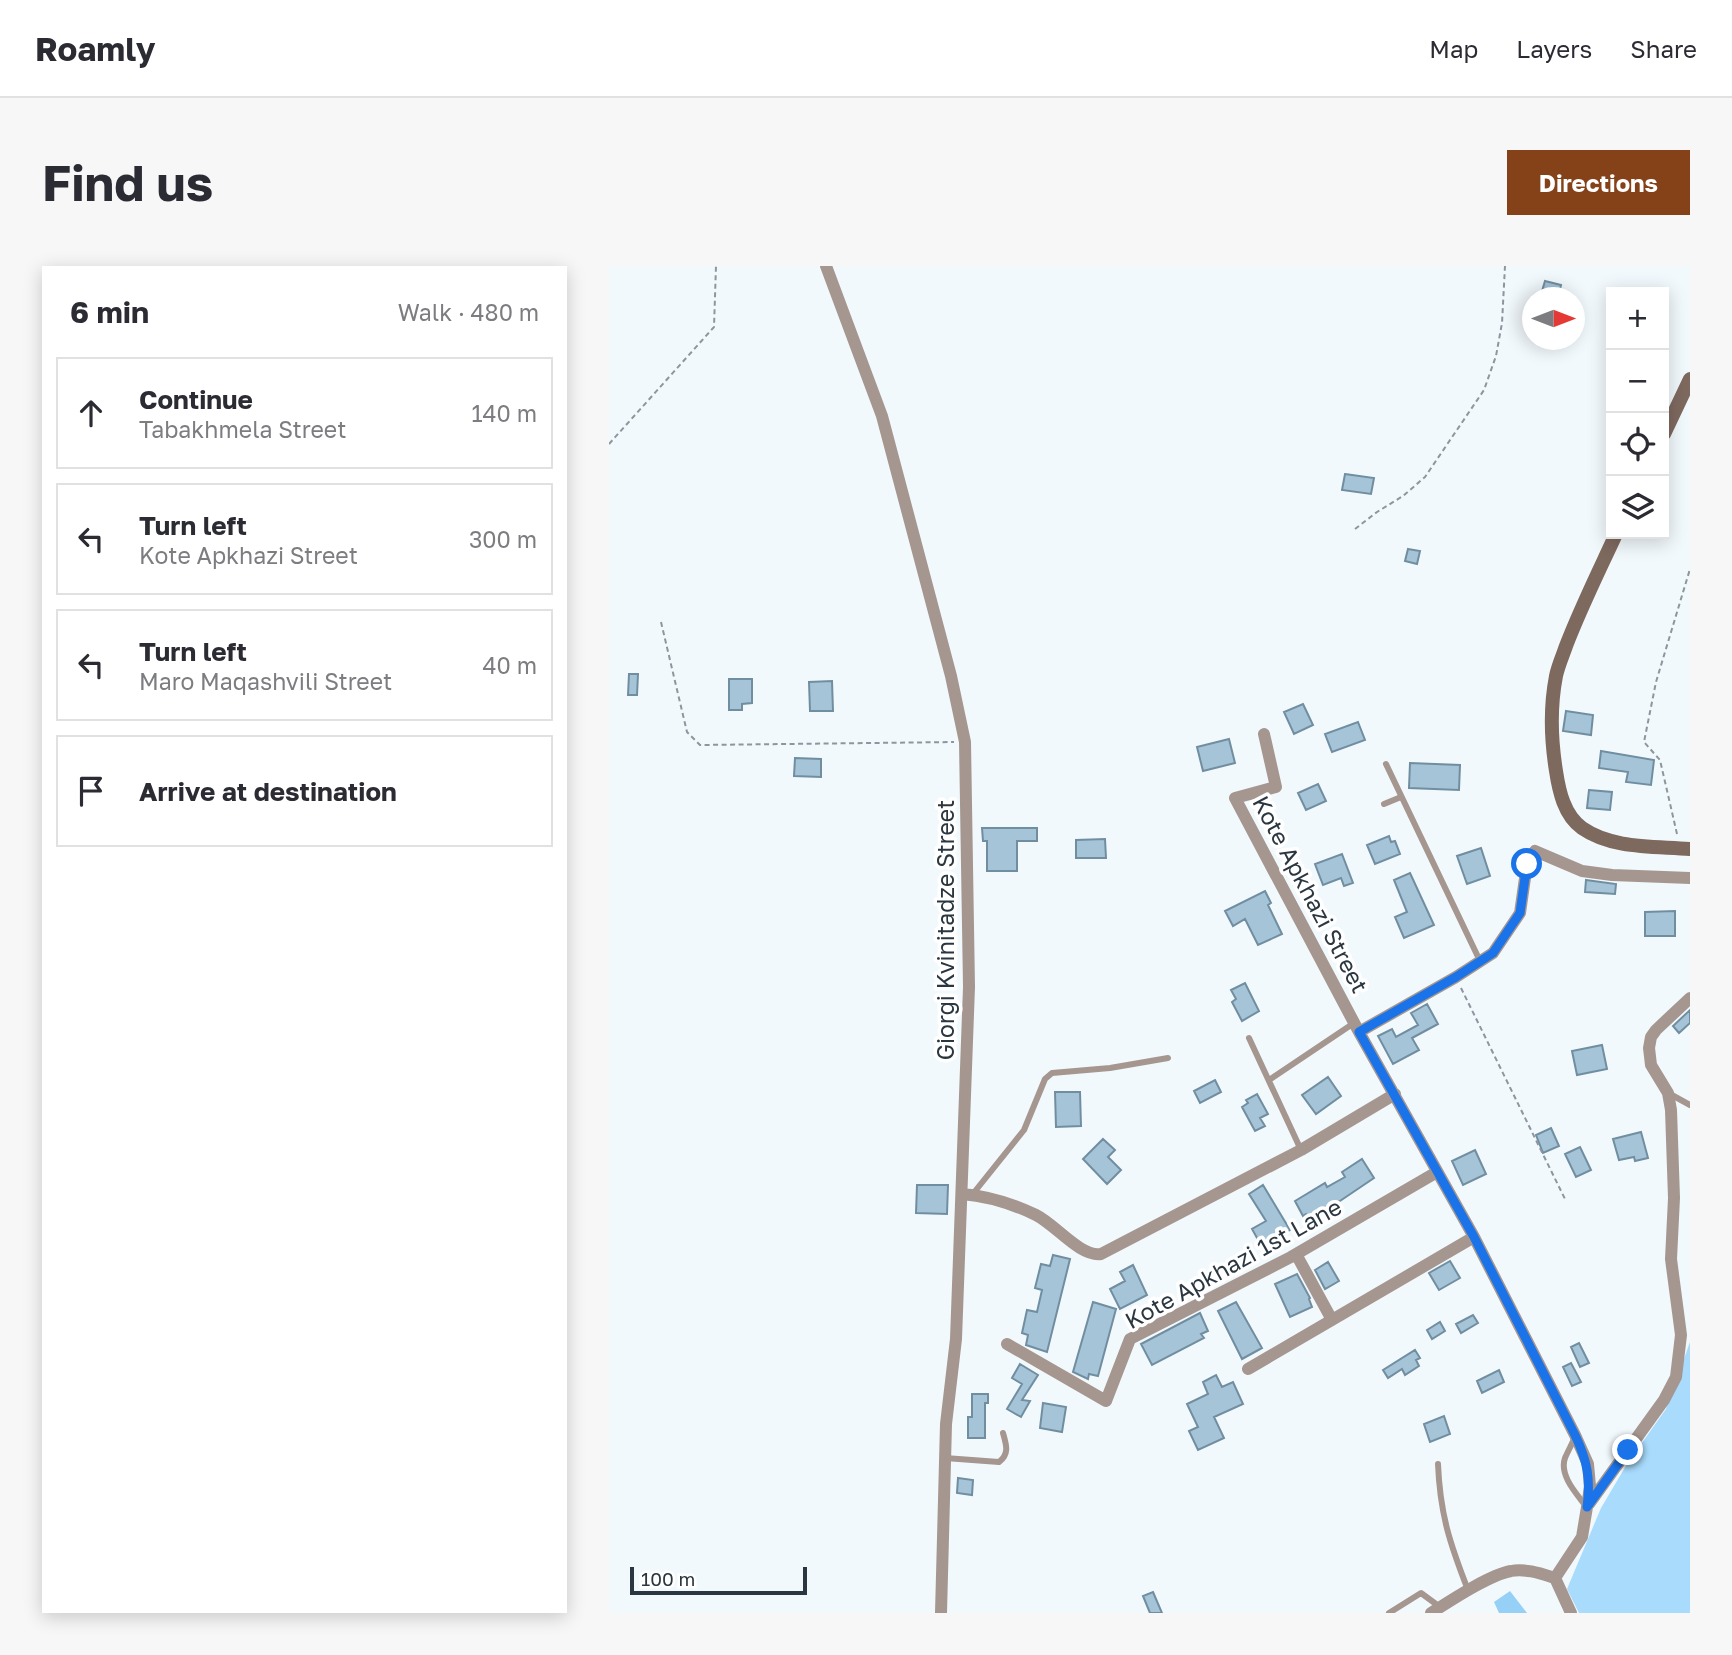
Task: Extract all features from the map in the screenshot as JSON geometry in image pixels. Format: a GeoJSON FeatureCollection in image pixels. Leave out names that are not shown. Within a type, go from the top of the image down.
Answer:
{"type":"FeatureCollection","features":[{"type":"Feature","properties":{"kind":"main road"},"geometry":{"type":"LineString","coordinates":[[1669,423],[1690,379]]}},
{"type":"Feature","properties":{"kind":"main road"},"geometry":{"type":"LineString","coordinates":[[1614,539],[1575,622],[1556,674],[1551,714],[1553,755],[1559,792],[1579,826],[1595,836],[1640,846],[1685,849]]}},
{"type":"Feature","properties":{"kind":"street","name":"Giorgi Kvinitadze Street"},"geometry":{"type":"LineString","coordinates":[[826,266],[882,416],[951,676],[965,742],[969,987],[967,1195],[956,1339],[946,1424],[941,1613]]}},
{"type":"Feature","properties":{"kind":"street","name":"Kote Apkhazi Street"},"geometry":{"type":"LineString","coordinates":[[1264,734],[1276,787],[1235,798],[1357,1027],[1474,1237],[1575,1435],[1588,1464],[1590,1486],[1587,1507]]}},
{"type":"Feature","properties":{"kind":"street"},"geometry":{"type":"LineString","coordinates":[[1357,1027],[1456,977],[1493,953],[1520,913],[1527,864],[1535,851],[1582,871],[1690,878]]}},
{"type":"Feature","properties":{"kind":"street"},"geometry":{"type":"LineString","coordinates":[[1555,1578],[1582,1537],[1587,1507],[1664,1399],[1676,1377],[1681,1335],[1671,1259],[1674,1185],[1671,1110],[1668,1093],[1651,1065],[1651,1037],[1690,998]]}},
{"type":"Feature","properties":{"kind":"street"},"geometry":{"type":"LineString","coordinates":[[967,1195],[1011,1204],[1036,1215],[1084,1252],[1101,1254],[1301,1150],[1395,1094]]}},
{"type":"Feature","properties":{"kind":"street","name":"Kote Apkhazi 1st Lane"},"geometry":{"type":"LineString","coordinates":[[1007,1344],[1106,1401],[1130,1339],[1296,1254],[1437,1172]]}},
{"type":"Feature","properties":{"kind":"street"},"geometry":{"type":"LineString","coordinates":[[1248,1368],[1474,1237]]}},
{"type":"Feature","properties":{"kind":"street"},"geometry":{"type":"LineString","coordinates":[[1296,1254],[1332,1320]]}},
{"type":"Feature","properties":{"kind":"street"},"geometry":{"type":"LineString","coordinates":[[1435,1610],[1468,1590],[1511,1570],[1534,1572],[1555,1578],[1571,1613]]}},
{"type":"Feature","properties":{"kind":"lane"},"geometry":{"type":"LineString","coordinates":[[1386,764],[1480,961]]}},
{"type":"Feature","properties":{"kind":"lane"},"geometry":{"type":"LineString","coordinates":[[1384,804],[1402,797]]}},
{"type":"Feature","properties":{"kind":"lane"},"geometry":{"type":"LineString","coordinates":[[1269,1080],[1357,1027]]}},
{"type":"Feature","properties":{"kind":"lane"},"geometry":{"type":"LineString","coordinates":[[1249,1038],[1301,1150]]}},
{"type":"Feature","properties":{"kind":"lane"},"geometry":{"type":"LineString","coordinates":[[967,1195],[1024,1130],[1045,1079],[1052,1073],[1110,1068],[1168,1058]]}},
{"type":"Feature","properties":{"kind":"lane"},"geometry":{"type":"LineString","coordinates":[[1668,1093],[1690,1105]]}},
{"type":"Feature","properties":{"kind":"lane"},"geometry":{"type":"LineString","coordinates":[[945,1458],[999,1462],[1004,1458],[1007,1448],[1003,1433]]}},
{"type":"Feature","properties":{"kind":"lane"},"geometry":{"type":"LineString","coordinates":[[1575,1435],[1566,1457],[1565,1471],[1573,1489],[1587,1507]]}},
{"type":"Feature","properties":{"kind":"lane"},"geometry":{"type":"LineString","coordinates":[[1438,1464],[1440,1501],[1451,1547],[1468,1590]]}},
{"type":"Feature","properties":{"kind":"lane"},"geometry":{"type":"LineString","coordinates":[[1389,1613],[1422,1593],[1435,1610]]}},
{"type":"Feature","properties":{"kind":"path"},"geometry":{"type":"LineString","coordinates":[[609,444],[714,327],[716,266]]}},
{"type":"Feature","properties":{"kind":"path"},"geometry":{"type":"LineString","coordinates":[[1355,529],[1403,496],[1425,477],[1483,390],[1496,356],[1502,323],[1505,266]]}},
{"type":"Feature","properties":{"kind":"path"},"geometry":{"type":"LineString","coordinates":[[1685,849],[1660,760],[1644,742],[1656,682],[1690,569]]}},
{"type":"Feature","properties":{"kind":"path"},"geometry":{"type":"LineString","coordinates":[[661,622],[687,732],[700,745],[965,742]]}},
{"type":"Feature","properties":{"kind":"path"},"geometry":{"type":"LineString","coordinates":[[1456,977],[1566,1201]]}},
{"type":"Feature","properties":{"kind":"shaded area"},"geometry":{"type":"Polygon","coordinates":[[[1690,1342],[1690,1613],[1579,1613],[1567,1589],[1601,1508],[1627,1464],[1666,1409],[1690,1342]]]}},
{"type":"Feature","properties":{"kind":"shaded area"},"geometry":{"type":"Polygon","coordinates":[[[1510,1591],[1527,1613],[1499,1613],[1494,1602],[1510,1591]]]}},
{"type":"Feature","properties":{"kind":"building"},"geometry":{"type":"Polygon","coordinates":[[[1545,281],[1561,285],[1561,287],[1543,287],[1545,281]]]}},
{"type":"Feature","properties":{"kind":"building"},"geometry":{"type":"Polygon","coordinates":[[[1345,474],[1374,478],[1371,494],[1342,490],[1345,474]]]}},
{"type":"Feature","properties":{"kind":"building"},"geometry":{"type":"Polygon","coordinates":[[[1408,549],[1420,551],[1417,564],[1405,561],[1408,549]]]}},
{"type":"Feature","properties":{"kind":"building"},"geometry":{"type":"Polygon","coordinates":[[[629,674],[638,674],[637,695],[628,695],[629,674]]]}},
{"type":"Feature","properties":{"kind":"building"},"geometry":{"type":"Polygon","coordinates":[[[729,679],[752,679],[752,703],[742,704],[742,710],[729,710],[729,679]]]}},
{"type":"Feature","properties":{"kind":"building"},"geometry":{"type":"Polygon","coordinates":[[[832,681],[833,711],[810,711],[809,682],[832,681]]]}},
{"type":"Feature","properties":{"kind":"building"},"geometry":{"type":"Polygon","coordinates":[[[1303,704],[1313,725],[1294,734],[1284,712],[1303,704]]]}},
{"type":"Feature","properties":{"kind":"building"},"geometry":{"type":"Polygon","coordinates":[[[1566,711],[1593,715],[1591,735],[1563,731],[1566,711]]]}},
{"type":"Feature","properties":{"kind":"building"},"geometry":{"type":"Polygon","coordinates":[[[1358,722],[1365,740],[1332,752],[1325,734],[1358,722]]]}},
{"type":"Feature","properties":{"kind":"building"},"geometry":{"type":"Polygon","coordinates":[[[1229,739],[1235,763],[1203,771],[1197,747],[1229,739]]]}},
{"type":"Feature","properties":{"kind":"building"},"geometry":{"type":"Polygon","coordinates":[[[1601,751],[1654,760],[1651,785],[1626,782],[1628,772],[1599,768],[1601,751]]]}},
{"type":"Feature","properties":{"kind":"building"},"geometry":{"type":"Polygon","coordinates":[[[795,758],[821,759],[821,777],[794,776],[795,758]]]}},
{"type":"Feature","properties":{"kind":"building"},"geometry":{"type":"Polygon","coordinates":[[[1410,763],[1460,765],[1459,790],[1409,788],[1410,763]]]}},
{"type":"Feature","properties":{"kind":"building"},"geometry":{"type":"Polygon","coordinates":[[[1318,784],[1326,801],[1306,810],[1298,793],[1318,784]]]}},
{"type":"Feature","properties":{"kind":"building"},"geometry":{"type":"Polygon","coordinates":[[[1589,790],[1612,792],[1610,810],[1587,808],[1589,790]]]}},
{"type":"Feature","properties":{"kind":"building"},"geometry":{"type":"Polygon","coordinates":[[[982,828],[1037,828],[1037,841],[1017,841],[1017,871],[987,871],[987,841],[983,841],[982,828]]]}},
{"type":"Feature","properties":{"kind":"building"},"geometry":{"type":"Polygon","coordinates":[[[1389,836],[1391,842],[1395,841],[1400,854],[1375,864],[1367,845],[1389,836]]]}},
{"type":"Feature","properties":{"kind":"building"},"geometry":{"type":"Polygon","coordinates":[[[1105,839],[1106,858],[1076,858],[1076,840],[1105,839]]]}},
{"type":"Feature","properties":{"kind":"building"},"geometry":{"type":"Polygon","coordinates":[[[1481,848],[1490,876],[1467,884],[1457,856],[1481,848]]]}},
{"type":"Feature","properties":{"kind":"building"},"geometry":{"type":"Polygon","coordinates":[[[1342,854],[1353,883],[1344,886],[1341,878],[1323,885],[1315,864],[1342,854]]]}},
{"type":"Feature","properties":{"kind":"building"},"geometry":{"type":"Polygon","coordinates":[[[1410,873],[1434,925],[1404,938],[1395,917],[1407,912],[1394,880],[1410,873]]]}},
{"type":"Feature","properties":{"kind":"building"},"geometry":{"type":"Polygon","coordinates":[[[1586,880],[1616,884],[1615,894],[1585,892],[1586,880]]]}},
{"type":"Feature","properties":{"kind":"building"},"geometry":{"type":"Polygon","coordinates":[[[1265,891],[1271,903],[1268,905],[1282,934],[1258,945],[1245,919],[1233,926],[1225,911],[1265,891]]]}},
{"type":"Feature","properties":{"kind":"building"},"geometry":{"type":"Polygon","coordinates":[[[1675,911],[1675,936],[1645,936],[1645,912],[1675,911]]]}},
{"type":"Feature","properties":{"kind":"building"},"geometry":{"type":"Polygon","coordinates":[[[1245,983],[1259,1011],[1242,1021],[1232,1002],[1236,999],[1231,990],[1245,983]]]}},
{"type":"Feature","properties":{"kind":"building"},"geometry":{"type":"Polygon","coordinates":[[[1427,1004],[1438,1024],[1412,1038],[1419,1050],[1393,1064],[1378,1036],[1392,1029],[1396,1037],[1418,1025],[1411,1013],[1427,1004]]]}},
{"type":"Feature","properties":{"kind":"building"},"geometry":{"type":"Polygon","coordinates":[[[1690,1010],[1690,1023],[1679,1033],[1673,1026],[1690,1010]]]}},
{"type":"Feature","properties":{"kind":"building"},"geometry":{"type":"Polygon","coordinates":[[[1602,1045],[1607,1069],[1577,1075],[1572,1051],[1602,1045]]]}},
{"type":"Feature","properties":{"kind":"building"},"geometry":{"type":"Polygon","coordinates":[[[1328,1077],[1341,1096],[1316,1114],[1302,1095],[1328,1077]]]}},
{"type":"Feature","properties":{"kind":"building"},"geometry":{"type":"Polygon","coordinates":[[[1215,1080],[1221,1092],[1200,1103],[1194,1091],[1215,1080]]]}},
{"type":"Feature","properties":{"kind":"building"},"geometry":{"type":"Polygon","coordinates":[[[1055,1092],[1080,1092],[1081,1126],[1056,1127],[1055,1092]]]}},
{"type":"Feature","properties":{"kind":"building"},"geometry":{"type":"Polygon","coordinates":[[[1257,1094],[1268,1114],[1260,1118],[1265,1126],[1255,1131],[1242,1107],[1248,1103],[1246,1100],[1257,1094]]]}},
{"type":"Feature","properties":{"kind":"building"},"geometry":{"type":"Polygon","coordinates":[[[1551,1128],[1559,1146],[1543,1153],[1536,1135],[1551,1128]]]}},
{"type":"Feature","properties":{"kind":"building"},"geometry":{"type":"Polygon","coordinates":[[[1641,1132],[1648,1158],[1619,1160],[1613,1139],[1641,1132]]]}},
{"type":"Feature","properties":{"kind":"building"},"geometry":{"type":"Polygon","coordinates":[[[1103,1139],[1115,1150],[1108,1157],[1121,1170],[1107,1184],[1083,1159],[1103,1139]]]}},
{"type":"Feature","properties":{"kind":"building"},"geometry":{"type":"Polygon","coordinates":[[[1580,1147],[1591,1170],[1576,1177],[1565,1154],[1580,1147]]]}},
{"type":"Feature","properties":{"kind":"building"},"geometry":{"type":"Polygon","coordinates":[[[1475,1150],[1486,1174],[1463,1185],[1452,1161],[1475,1150]]]}},
{"type":"Feature","properties":{"kind":"building"},"geometry":{"type":"Polygon","coordinates":[[[1362,1159],[1374,1178],[1337,1203],[1341,1211],[1320,1223],[1317,1218],[1311,1221],[1306,1214],[1303,1216],[1295,1201],[1325,1183],[1327,1187],[1345,1177],[1342,1172],[1362,1159]]]}},
{"type":"Feature","properties":{"kind":"building"},"geometry":{"type":"Polygon","coordinates":[[[917,1185],[948,1185],[947,1214],[916,1213],[917,1185]]]}},
{"type":"Feature","properties":{"kind":"building"},"geometry":{"type":"Polygon","coordinates":[[[1263,1185],[1290,1230],[1262,1247],[1252,1229],[1266,1221],[1249,1194],[1263,1185]]]}},
{"type":"Feature","properties":{"kind":"building"},"geometry":{"type":"Polygon","coordinates":[[[1053,1255],[1070,1259],[1047,1352],[1026,1345],[1028,1335],[1022,1333],[1027,1310],[1037,1312],[1042,1290],[1035,1288],[1041,1264],[1050,1266],[1053,1255]]]}},
{"type":"Feature","properties":{"kind":"building"},"geometry":{"type":"Polygon","coordinates":[[[1450,1261],[1460,1278],[1439,1290],[1429,1273],[1450,1261]]]}},
{"type":"Feature","properties":{"kind":"building"},"geometry":{"type":"Polygon","coordinates":[[[1328,1262],[1339,1281],[1325,1289],[1315,1270],[1328,1262]]]}},
{"type":"Feature","properties":{"kind":"building"},"geometry":{"type":"Polygon","coordinates":[[[1133,1265],[1147,1295],[1120,1309],[1110,1289],[1125,1281],[1120,1272],[1133,1265]]]}},
{"type":"Feature","properties":{"kind":"building"},"geometry":{"type":"Polygon","coordinates":[[[1297,1274],[1312,1307],[1290,1317],[1275,1284],[1297,1274]]]}},
{"type":"Feature","properties":{"kind":"building"},"geometry":{"type":"Polygon","coordinates":[[[1093,1302],[1116,1309],[1098,1376],[1089,1374],[1088,1379],[1073,1372],[1093,1302]]]}},
{"type":"Feature","properties":{"kind":"building"},"geometry":{"type":"Polygon","coordinates":[[[1236,1302],[1262,1348],[1242,1359],[1218,1311],[1236,1302]]]}},
{"type":"Feature","properties":{"kind":"building"},"geometry":{"type":"Polygon","coordinates":[[[1200,1313],[1208,1331],[1201,1334],[1204,1338],[1152,1365],[1141,1344],[1200,1313]]]}},
{"type":"Feature","properties":{"kind":"building"},"geometry":{"type":"Polygon","coordinates":[[[1473,1315],[1478,1323],[1461,1333],[1456,1324],[1473,1315]]]}},
{"type":"Feature","properties":{"kind":"building"},"geometry":{"type":"Polygon","coordinates":[[[1440,1322],[1445,1331],[1432,1339],[1427,1330],[1440,1322]]]}},
{"type":"Feature","properties":{"kind":"building"},"geometry":{"type":"Polygon","coordinates":[[[1579,1343],[1589,1363],[1580,1367],[1571,1347],[1579,1343]]]}},
{"type":"Feature","properties":{"kind":"building"},"geometry":{"type":"Polygon","coordinates":[[[1415,1350],[1420,1358],[1416,1360],[1419,1366],[1405,1375],[1402,1369],[1388,1378],[1383,1370],[1415,1350]]]}},
{"type":"Feature","properties":{"kind":"building"},"geometry":{"type":"Polygon","coordinates":[[[1571,1363],[1581,1382],[1572,1386],[1563,1367],[1571,1363]]]}},
{"type":"Feature","properties":{"kind":"building"},"geometry":{"type":"Polygon","coordinates":[[[1020,1364],[1038,1375],[1022,1400],[1030,1401],[1021,1417],[1007,1409],[1022,1384],[1012,1378],[1020,1364]]]}},
{"type":"Feature","properties":{"kind":"building"},"geometry":{"type":"Polygon","coordinates":[[[1499,1370],[1504,1382],[1482,1393],[1477,1381],[1499,1370]]]}},
{"type":"Feature","properties":{"kind":"building"},"geometry":{"type":"Polygon","coordinates":[[[1216,1375],[1222,1387],[1233,1382],[1243,1404],[1214,1417],[1224,1438],[1198,1450],[1189,1431],[1198,1427],[1187,1404],[1208,1394],[1203,1382],[1216,1375]]]}},
{"type":"Feature","properties":{"kind":"building"},"geometry":{"type":"Polygon","coordinates":[[[972,1394],[988,1394],[988,1403],[985,1403],[985,1438],[968,1438],[972,1394]]]}},
{"type":"Feature","properties":{"kind":"building"},"geometry":{"type":"Polygon","coordinates":[[[1043,1403],[1066,1407],[1062,1432],[1040,1428],[1043,1403]]]}},
{"type":"Feature","properties":{"kind":"building"},"geometry":{"type":"Polygon","coordinates":[[[1444,1416],[1450,1434],[1430,1442],[1424,1424],[1444,1416]]]}},
{"type":"Feature","properties":{"kind":"building"},"geometry":{"type":"Polygon","coordinates":[[[958,1478],[973,1480],[972,1495],[957,1493],[958,1478]]]}},
{"type":"Feature","properties":{"kind":"building"},"geometry":{"type":"Polygon","coordinates":[[[1153,1592],[1162,1613],[1150,1613],[1143,1596],[1153,1592]]]}},
{"type":"Feature","properties":{"kind":"route"},"geometry":{"type":"LineString","coordinates":[[1527,864],[1520,913],[1493,953],[1359,1032],[1474,1237],[1575,1435],[1588,1464],[1590,1486],[1587,1507],[1628,1450]]}}]}
